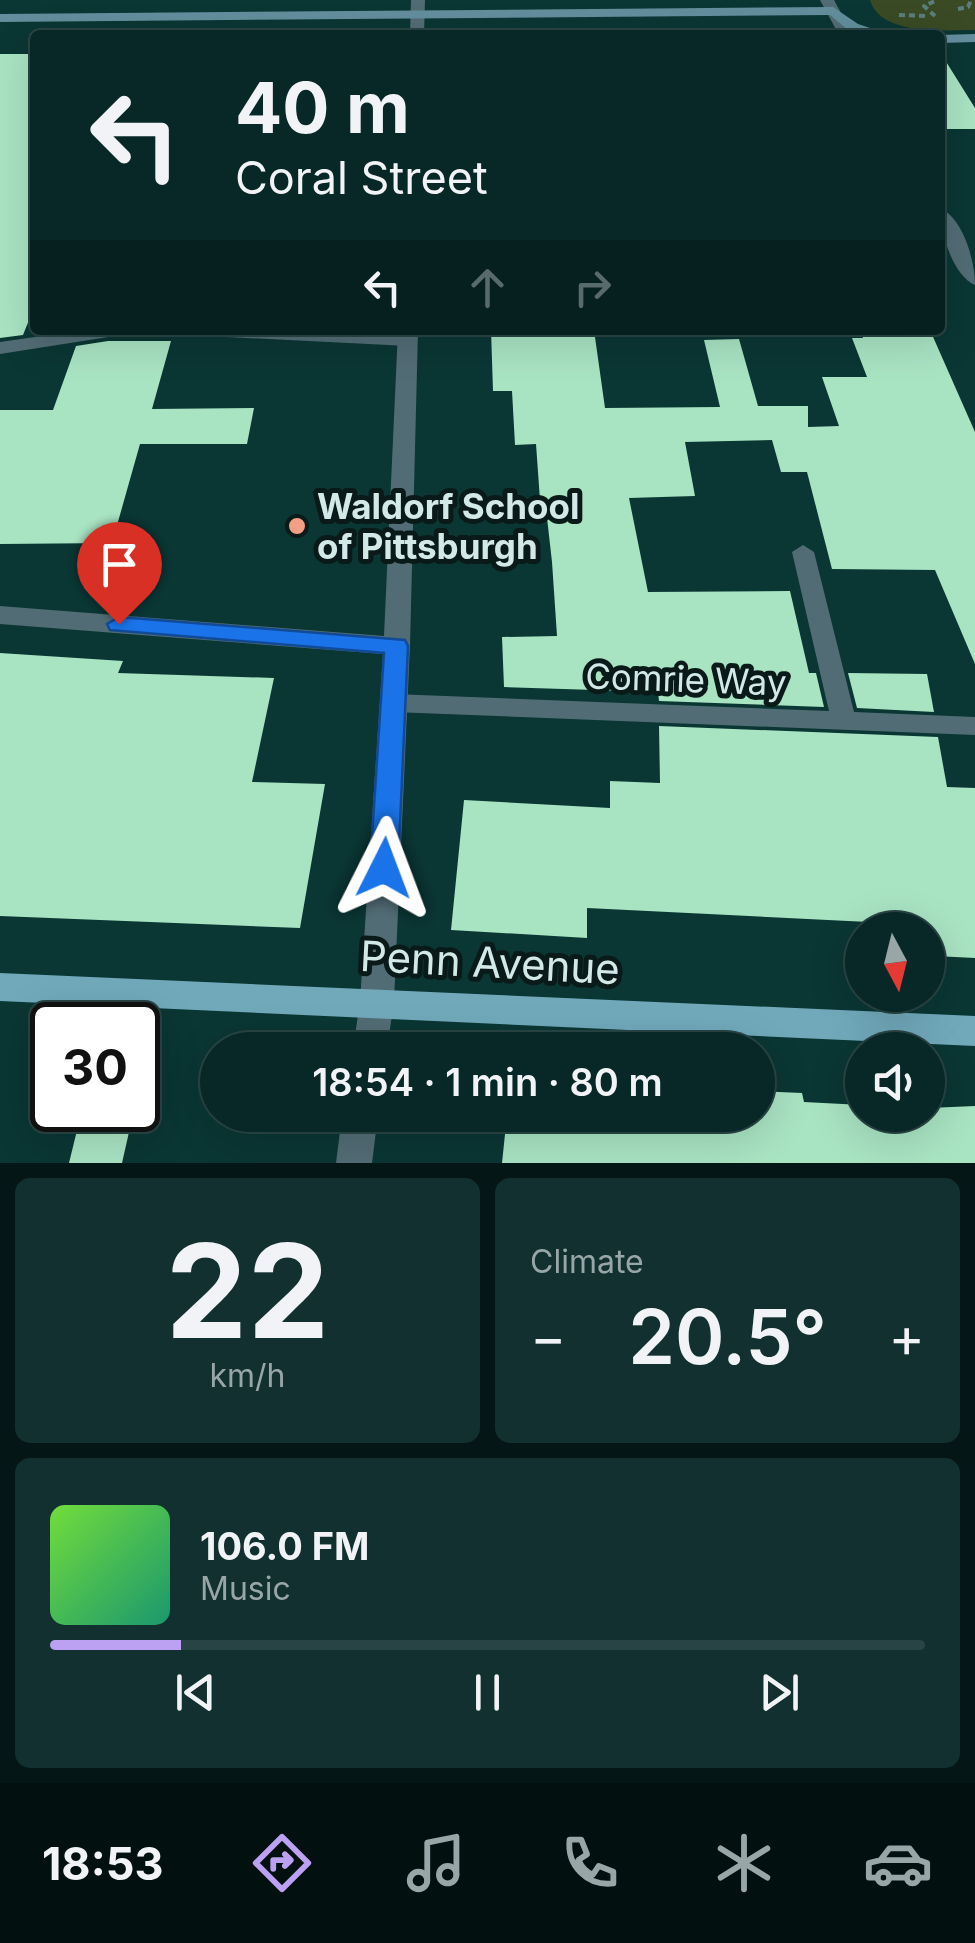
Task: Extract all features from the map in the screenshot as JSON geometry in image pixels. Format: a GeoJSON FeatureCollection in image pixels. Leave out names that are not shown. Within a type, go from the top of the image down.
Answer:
{"type":"FeatureCollection","features":[{"type":"Feature","properties":{"kind":"main road","name":"Penn Avenue"},"geometry":{"type":"LineString","coordinates":[[0,987],[975,1030]]}},
{"type":"Feature","properties":{"kind":"street"},"geometry":{"type":"LineString","coordinates":[[831,4],[844,30]]}},
{"type":"Feature","properties":{"kind":"street"},"geometry":{"type":"LineString","coordinates":[[0,18],[418,7],[831,4],[853,27],[865,30]]}},
{"type":"Feature","properties":{"kind":"street"},"geometry":{"type":"LineString","coordinates":[[945,39],[975,38]]}},
{"type":"Feature","properties":{"kind":"street"},"geometry":{"type":"LineString","coordinates":[[945,222],[975,279]]}},
{"type":"Feature","properties":{"kind":"street"},"geometry":{"type":"LineString","coordinates":[[372,1032],[394,703],[408,335]]}},
{"type":"Feature","properties":{"kind":"street"},"geometry":{"type":"LineString","coordinates":[[0,615],[396,646]]}},
{"type":"Feature","properties":{"kind":"street"},"geometry":{"type":"LineString","coordinates":[[354,1163],[358,1132]]}},
{"type":"Feature","properties":{"kind":"lane"},"geometry":{"type":"LineString","coordinates":[[0,348],[87,335]]}},
{"type":"Feature","properties":{"kind":"lane"},"geometry":{"type":"LineString","coordinates":[[803,552],[844,720]]}},
{"type":"Feature","properties":{"kind":"lane","name":"Comrie Way"},"geometry":{"type":"LineString","coordinates":[[394,703],[975,726]]}},
{"type":"Feature","properties":{"kind":"path"},"geometry":{"type":"LineString","coordinates":[[947,9],[968,7],[971,0]]}},
{"type":"Feature","properties":{"kind":"path"},"geometry":{"type":"LineString","coordinates":[[888,16],[926,4],[936,6]]}},
{"type":"Feature","properties":{"kind":"path"},"geometry":{"type":"LineString","coordinates":[[901,14],[942,19]]}},
{"type":"Feature","properties":{"kind":"green space"},"geometry":{"type":"Polygon","coordinates":[[[870,0],[975,0],[975,30],[900,25],[876,12],[870,0]]]}},
{"type":"Feature","properties":{"kind":"building"},"geometry":{"type":"Polygon","coordinates":[[[0,54],[30,54],[30,318],[23,335],[0,338],[0,54]]]}},
{"type":"Feature","properties":{"kind":"building"},"geometry":{"type":"Polygon","coordinates":[[[945,60],[975,108],[975,129],[945,129],[945,60]]]}},
{"type":"Feature","properties":{"kind":"building"},"geometry":{"type":"Polygon","coordinates":[[[491,335],[595,335],[605,408],[720,407],[704,340],[739,339],[758,406],[808,406],[808,427],[839,426],[822,377],[867,377],[852,338],[932,335],[975,432],[975,664],[935,570],[832,569],[807,472],[781,472],[772,440],[685,442],[695,496],[629,498],[648,592],[790,591],[809,673],[816,673],[824,707],[659,701],[658,692],[504,687],[502,637],[557,636],[552,562],[545,500],[540,500],[536,444],[515,445],[512,391],[493,391],[491,335]]]}},
{"type":"Feature","properties":{"kind":"building"},"geometry":{"type":"Polygon","coordinates":[[[108,341],[171,341],[152,409],[254,408],[247,444],[140,444],[112,543],[0,544],[0,410],[53,410],[76,346],[108,341]]]}},
{"type":"Feature","properties":{"kind":"building"},"geometry":{"type":"Polygon","coordinates":[[[0,653],[123,661],[118,673],[274,678],[252,782],[325,784],[300,928],[0,916],[0,653]]]}},
{"type":"Feature","properties":{"kind":"building"},"geometry":{"type":"Polygon","coordinates":[[[848,673],[927,674],[934,712],[857,708],[848,673]]]}},
{"type":"Feature","properties":{"kind":"building"},"geometry":{"type":"Polygon","coordinates":[[[659,726],[938,737],[947,787],[975,788],[975,958],[945,956],[945,912],[845,912],[845,921],[587,908],[587,938],[451,930],[464,800],[610,808],[610,781],[660,783],[659,726]]]}},
{"type":"Feature","properties":{"kind":"building"},"geometry":{"type":"Polygon","coordinates":[[[775,1092],[802,1093],[804,1102],[845,1104],[845,1132],[945,1132],[945,1107],[975,1106],[975,1163],[502,1163],[505,1132],[775,1132],[775,1092]]]}},
{"type":"Feature","properties":{"kind":"building"},"geometry":{"type":"Polygon","coordinates":[[[77,1132],[129,1132],[122,1163],[69,1163],[77,1132]]]}},
{"type":"Feature","properties":{"kind":"place","name":"Waldorf School of Pittsburgh"},"geometry":{"type":"Point","coordinates":[297,526]}},
{"type":"Feature","properties":{"kind":"route"},"geometry":{"type":"LineString","coordinates":[[119,624],[396,646],[384,868]]}}]}
